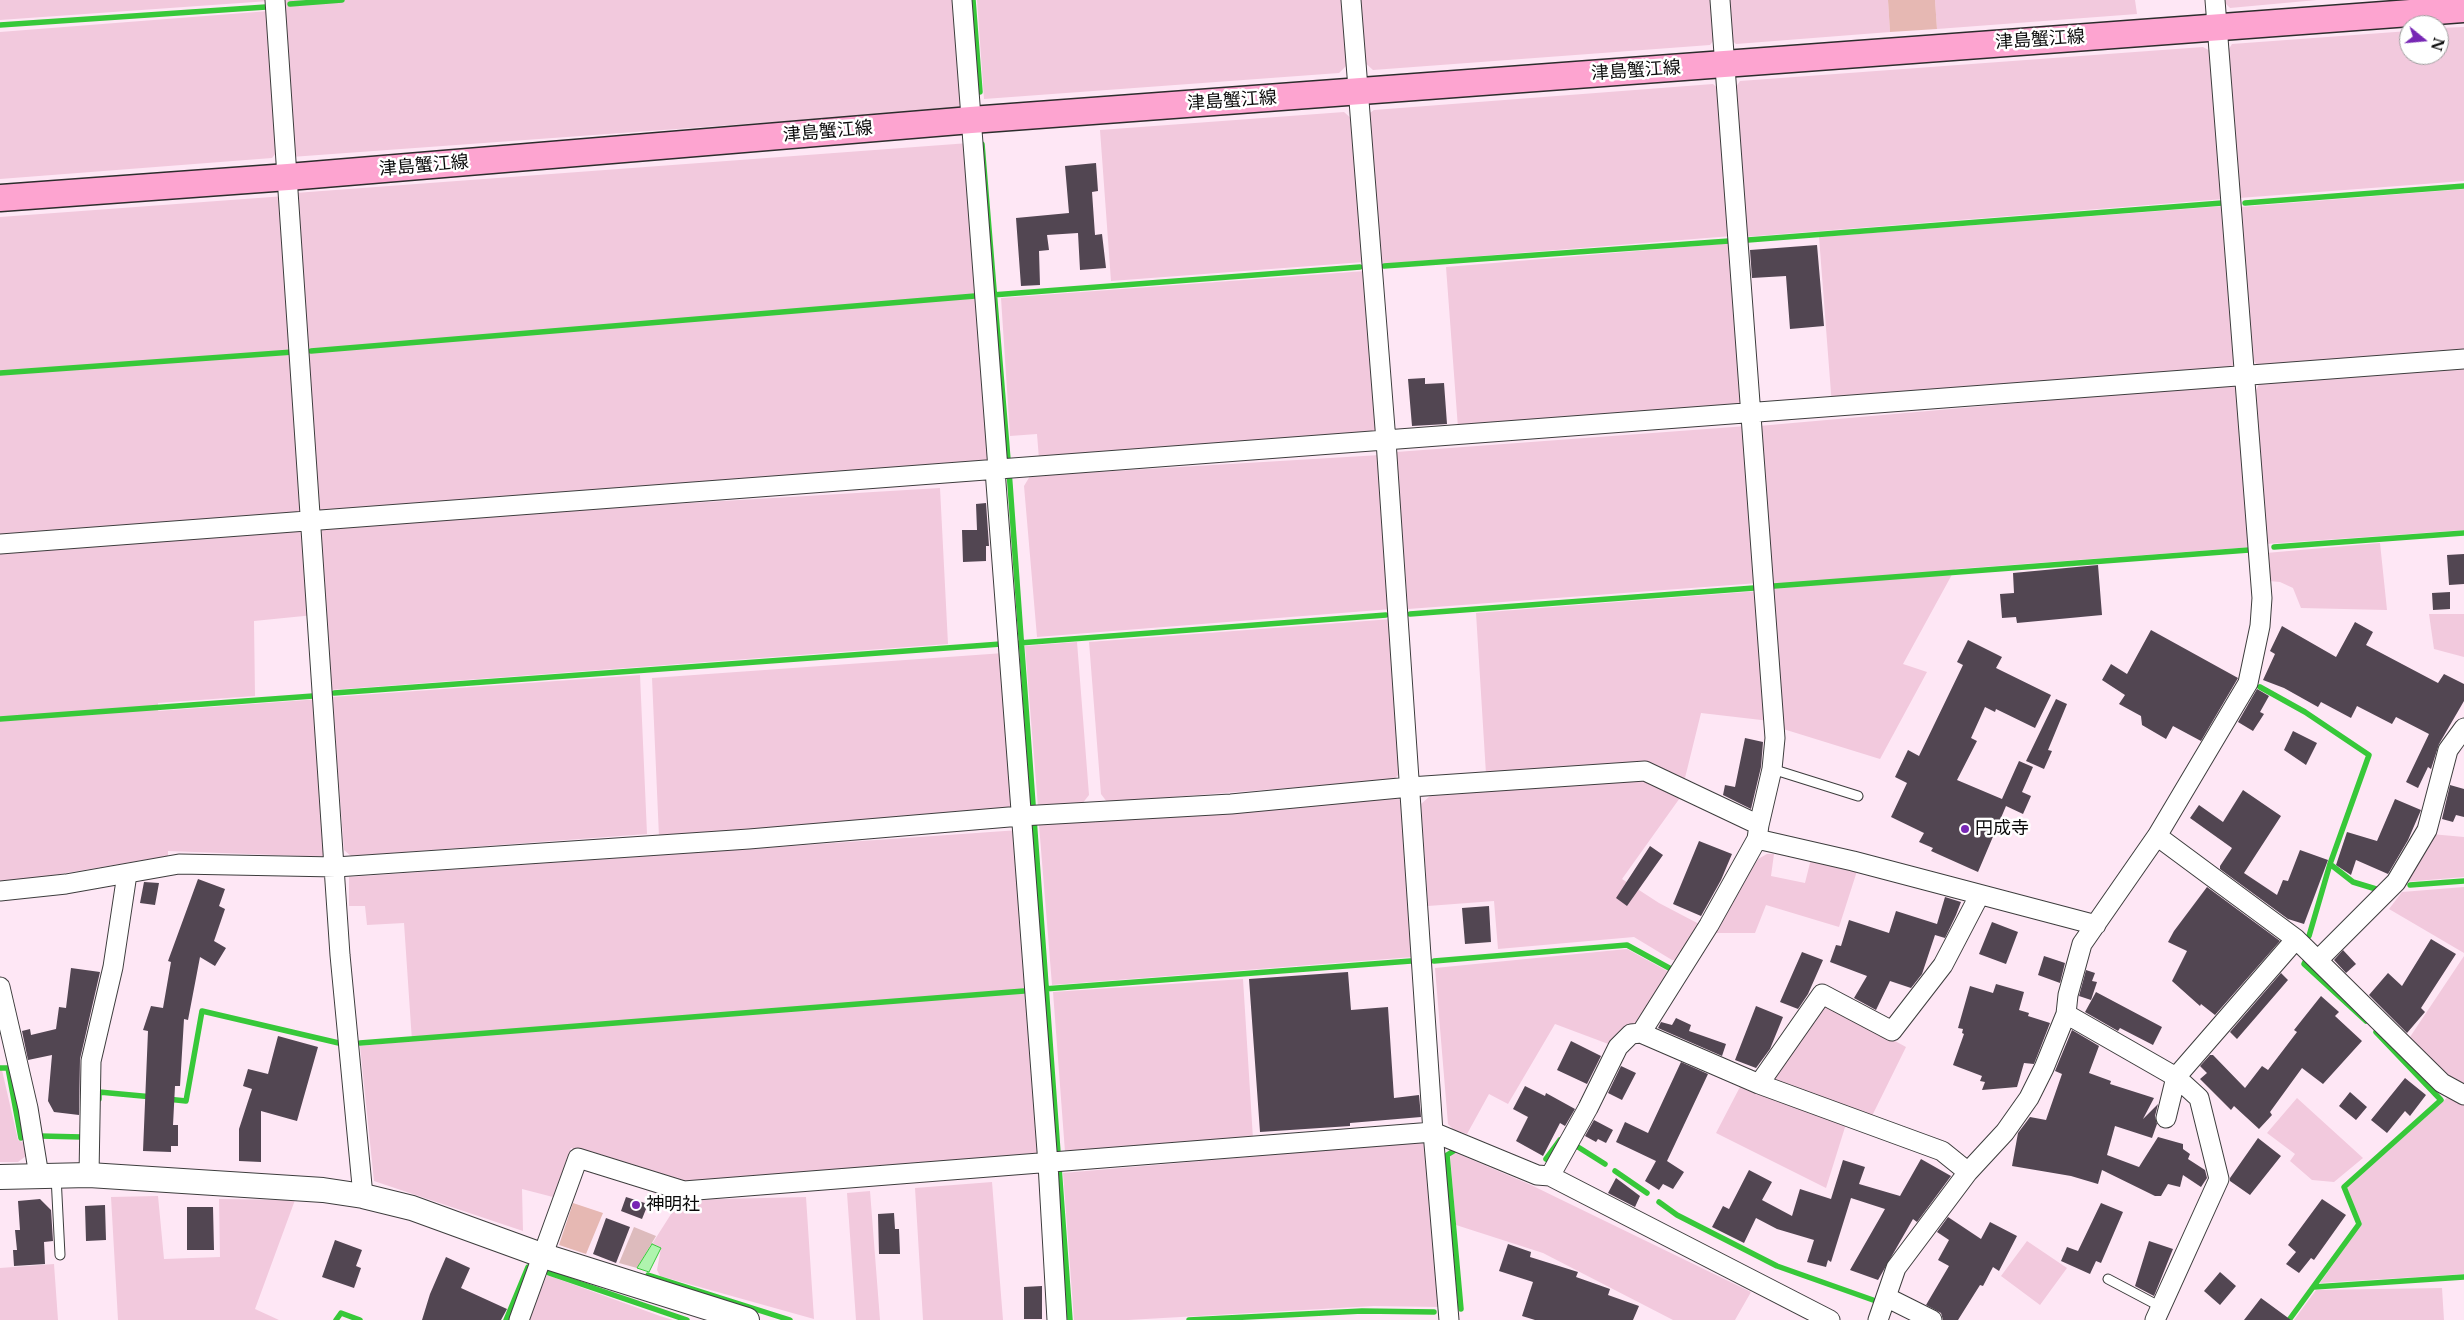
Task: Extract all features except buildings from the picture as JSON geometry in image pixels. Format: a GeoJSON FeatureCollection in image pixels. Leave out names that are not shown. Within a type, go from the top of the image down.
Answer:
{"type":"FeatureCollection","features":[{"type":"Feature","properties":{"kind":"main road","name":"津島蟹江線"},"geometry":{"type":"LineString","coordinates":[[0,198],[288,177],[971,120],[2464,9]]}},
{"type":"Feature","properties":{"kind":"street"},"geometry":{"type":"LineString","coordinates":[[275,0],[336,867],[341,965],[363,1196]]}},
{"type":"Feature","properties":{"kind":"street"},"geometry":{"type":"LineString","coordinates":[[962,0],[1002,469],[1021,816],[1056,1162],[1057,1320]]}},
{"type":"Feature","properties":{"kind":"street"},"geometry":{"type":"LineString","coordinates":[[1351,0],[1386,441],[1433,1132],[1449,1320]]}},
{"type":"Feature","properties":{"kind":"street"},"geometry":{"type":"LineString","coordinates":[[1641,1033],[1709,925],[1758,832],[1772,769],[1774,738],[1720,0]]}},
{"type":"Feature","properties":{"kind":"street"},"geometry":{"type":"LineString","coordinates":[[1878,1320],[1896,1268],[1968,1172],[2005,1132],[2029,1098],[2044,1068],[2066,1014],[2068,994],[2082,944],[2157,836],[2248,683],[2260,626],[2262,598],[2215,0]]}},
{"type":"Feature","properties":{"kind":"street"},"geometry":{"type":"LineString","coordinates":[[0,544],[2464,359]]}},
{"type":"Feature","properties":{"kind":"street"},"geometry":{"type":"LineString","coordinates":[[2318,960],[2396,882],[2427,830],[2448,750],[2464,728]]}},
{"type":"Feature","properties":{"kind":"street"},"geometry":{"type":"LineString","coordinates":[[0,891],[66,884],[179,864],[336,867],[739,839],[1040,814],[1231,804],[1410,787],[1645,771],[1758,832],[1853,861],[1980,896],[2096,925]]}},
{"type":"Feature","properties":{"kind":"street"},"geometry":{"type":"LineString","coordinates":[[2157,836],[2296,939],[2442,1083],[2464,1095]]}},
{"type":"Feature","properties":{"kind":"street"},"geometry":{"type":"LineString","coordinates":[[89,1175],[91,1061],[113,967],[127,874]]}},
{"type":"Feature","properties":{"kind":"street"},"geometry":{"type":"LineString","coordinates":[[1759,1084],[1822,994],[1892,1031],[1943,965],[1956,944],[1980,896]]}},
{"type":"Feature","properties":{"kind":"street"},"geometry":{"type":"LineString","coordinates":[[2166,1118],[2176,1077],[2296,939]]}},
{"type":"Feature","properties":{"kind":"street"},"geometry":{"type":"LineString","coordinates":[[0,987],[28,1108],[47,1176]]}},
{"type":"Feature","properties":{"kind":"street"},"geometry":{"type":"LineString","coordinates":[[2066,1014],[2176,1077],[2200,1098],[2219,1179],[2158,1314]]}},
{"type":"Feature","properties":{"kind":"street"},"geometry":{"type":"LineString","coordinates":[[1550,1176],[1588,1108],[1618,1047],[1631,1034],[1641,1033],[1759,1084],[1942,1151],[1968,1172]]}},
{"type":"Feature","properties":{"kind":"street"},"geometry":{"type":"LineString","coordinates":[[519,1320],[544,1256],[578,1158],[684,1192],[1433,1132],[1537,1175],[1550,1176],[1830,1320]]}},
{"type":"Feature","properties":{"kind":"street"},"geometry":{"type":"LineString","coordinates":[[0,1177],[89,1175],[323,1190],[363,1196],[412,1208],[544,1256],[747,1320]]}},
{"type":"Feature","properties":{"kind":"street"},"geometry":{"type":"LineString","coordinates":[[1886,1297],[1932,1320]]}},
{"type":"Feature","properties":{"kind":"lane"},"geometry":{"type":"LineString","coordinates":[[1772,769],[1858,796]]}},
{"type":"Feature","properties":{"kind":"lane"},"geometry":{"type":"LineString","coordinates":[[47,1176],[60,1255]]}},
{"type":"Feature","properties":{"kind":"lane"},"geometry":{"type":"LineString","coordinates":[[2108,1279],[2158,1314]]}},
{"type":"Feature","properties":{"kind":"shaded area"},"geometry":{"type":"Polygon","coordinates":[[[0,0],[269,0],[269,1],[0,20],[0,0]]]}},
{"type":"Feature","properties":{"kind":"shaded area"},"geometry":{"type":"Polygon","coordinates":[[[279,0],[956,0],[966,108],[291,157],[279,0]]]}},
{"type":"Feature","properties":{"kind":"shaded area"},"geometry":{"type":"Polygon","coordinates":[[[977,0],[1345,0],[1349,63],[1339,73],[984,99],[977,0]]]}},
{"type":"Feature","properties":{"kind":"shaded area"},"geometry":{"type":"Polygon","coordinates":[[[1358,0],[1715,0],[1718,35],[1710,45],[1373,70],[1363,61],[1358,0]]]}},
{"type":"Feature","properties":{"kind":"shaded area"},"geometry":{"type":"Polygon","coordinates":[[[1724,0],[1888,0],[1890,32],[1736,44],[1726,35],[1724,0]]]}},
{"type":"Feature","properties":{"kind":"shaded area"},"geometry":{"type":"Polygon","coordinates":[[[1888,0],[1935,0],[1937,29],[1890,32],[1888,0]]]}},
{"type":"Feature","properties":{"kind":"shaded area"},"geometry":{"type":"Polygon","coordinates":[[[1935,0],[2135,0],[2137,14],[1937,29],[1935,0]]]}},
{"type":"Feature","properties":{"kind":"shaded area"},"geometry":{"type":"Polygon","coordinates":[[[2222,0],[2317,0],[2230,8],[2222,0]]]}},
{"type":"Feature","properties":{"kind":"shaded area"},"geometry":{"type":"Polygon","coordinates":[[[269,11],[280,148],[272,158],[0,179],[0,32],[269,11]]]}},
{"type":"Feature","properties":{"kind":"shaded area"},"geometry":{"type":"Polygon","coordinates":[[[2464,27],[2464,181],[2239,198],[2227,52],[2232,44],[2399,32],[2399,65],[2449,65],[2449,28],[2464,27]]]}},
{"type":"Feature","properties":{"kind":"shaded area"},"geometry":{"type":"Polygon","coordinates":[[[2203,47],[2212,52],[2224,199],[1744,237],[1732,93],[1740,81],[2203,47]]]}},
{"type":"Feature","properties":{"kind":"shaded area"},"geometry":{"type":"Polygon","coordinates":[[[1713,84],[1722,92],[1732,236],[1380,264],[1367,115],[1374,110],[1713,84]]]}},
{"type":"Feature","properties":{"kind":"shaded area"},"geometry":{"type":"Polygon","coordinates":[[[1344,112],[1353,120],[1364,262],[1111,281],[1100,130],[1344,112]]]}},
{"type":"Feature","properties":{"kind":"shaded area"},"geometry":{"type":"Polygon","coordinates":[[[969,143],[990,467],[316,513],[295,193],[969,143]]]}},
{"type":"Feature","properties":{"kind":"shaded area"},"geometry":{"type":"Polygon","coordinates":[[[2464,189],[2464,351],[2259,367],[2252,359],[2240,207],[2464,189]]]}},
{"type":"Feature","properties":{"kind":"shaded area"},"geometry":{"type":"Polygon","coordinates":[[[285,196],[306,513],[0,536],[0,217],[285,196]]]}},
{"type":"Feature","properties":{"kind":"shaded area"},"geometry":{"type":"Polygon","coordinates":[[[2225,206],[2238,359],[2232,370],[1832,406],[1819,237],[2225,206]]]}},
{"type":"Feature","properties":{"kind":"shaded area"},"geometry":{"type":"Polygon","coordinates":[[[1733,243],[1747,412],[1458,428],[1446,267],[1733,243]]]}},
{"type":"Feature","properties":{"kind":"shaded area"},"geometry":{"type":"Polygon","coordinates":[[[1365,271],[1379,440],[1039,459],[1037,434],[1010,436],[1001,298],[1365,271]]]}},
{"type":"Feature","properties":{"kind":"shaded area"},"geometry":{"type":"Polygon","coordinates":[[[2464,367],[2464,530],[2266,544],[2255,392],[2260,382],[2464,367]]]}},
{"type":"Feature","properties":{"kind":"shaded area"},"geometry":{"type":"Polygon","coordinates":[[[2233,384],[2241,391],[2252,547],[1955,569],[1903,664],[1927,672],[1880,759],[1780,728],[1759,426],[2233,384]]]}},
{"type":"Feature","properties":{"kind":"shaded area"},"geometry":{"type":"Polygon","coordinates":[[[1747,426],[1759,583],[1408,609],[1396,452],[1747,426]]]}},
{"type":"Feature","properties":{"kind":"shaded area"},"geometry":{"type":"Polygon","coordinates":[[[1380,455],[1392,609],[1037,637],[1024,486],[1030,476],[1380,455]]]}},
{"type":"Feature","properties":{"kind":"shaded area"},"geometry":{"type":"Polygon","coordinates":[[[940,488],[948,644],[330,690],[317,531],[323,525],[940,488]]]}},
{"type":"Feature","properties":{"kind":"shaded area"},"geometry":{"type":"Polygon","coordinates":[[[307,526],[314,615],[254,621],[255,696],[158,703],[158,711],[320,699],[329,857],[168,851],[168,856],[0,884],[0,551],[307,526]]]}},
{"type":"Feature","properties":{"kind":"shaded area"},"geometry":{"type":"Polygon","coordinates":[[[2380,543],[2387,610],[2301,608],[2293,588],[2280,582],[2269,581],[2266,553],[2380,543]]]}},
{"type":"Feature","properties":{"kind":"shaded area"},"geometry":{"type":"Polygon","coordinates":[[[1759,591],[1770,721],[1701,713],[1684,782],[1486,774],[1476,613],[1759,591]]]}},
{"type":"Feature","properties":{"kind":"shaded area"},"geometry":{"type":"Polygon","coordinates":[[[2429,614],[2464,614],[2464,657],[2434,649],[2429,614]]]}},
{"type":"Feature","properties":{"kind":"shaded area"},"geometry":{"type":"Polygon","coordinates":[[[1392,619],[1402,771],[1393,780],[1107,802],[1101,794],[1089,642],[1392,619]]]}},
{"type":"Feature","properties":{"kind":"shaded area"},"geometry":{"type":"Polygon","coordinates":[[[1077,642],[1089,795],[1082,804],[1038,807],[1025,646],[1077,642]]]}},
{"type":"Feature","properties":{"kind":"shaded area"},"geometry":{"type":"Polygon","coordinates":[[[1004,653],[1017,804],[1010,813],[659,837],[652,678],[1004,653]]]}},
{"type":"Feature","properties":{"kind":"shaded area"},"geometry":{"type":"Polygon","coordinates":[[[640,675],[647,834],[351,856],[344,850],[332,697],[640,675]]]}},
{"type":"Feature","properties":{"kind":"shaded area"},"geometry":{"type":"Polygon","coordinates":[[[1645,777],[1682,795],[1622,879],[1659,903],[1701,925],[1679,960],[1672,960],[1634,937],[1498,949],[1494,901],[1428,906],[1421,804],[1430,796],[1645,777]]]}},
{"type":"Feature","properties":{"kind":"shaded area"},"geometry":{"type":"Polygon","coordinates":[[[1395,797],[1404,802],[1413,957],[1052,985],[1039,825],[1395,797]]]}},
{"type":"Feature","properties":{"kind":"shaded area"},"geometry":{"type":"Polygon","coordinates":[[[1019,830],[1042,1158],[688,1187],[571,1148],[553,1197],[522,1189],[523,1231],[374,1181],[360,1046],[412,1041],[404,923],[367,925],[365,906],[349,906],[349,877],[1019,830]]]}},
{"type":"Feature","properties":{"kind":"shaded area"},"geometry":{"type":"Polygon","coordinates":[[[2431,834],[2464,837],[2464,877],[2404,882],[2431,834]]]}},
{"type":"Feature","properties":{"kind":"shaded area"},"geometry":{"type":"Polygon","coordinates":[[[1767,854],[1774,854],[1771,876],[1805,883],[1811,859],[1858,868],[1839,927],[1766,905],[1755,933],[1712,933],[1758,859],[1767,854]]]}},
{"type":"Feature","properties":{"kind":"shaded area"},"geometry":{"type":"Polygon","coordinates":[[[2464,887],[2464,953],[2389,909],[2402,892],[2464,887]]]}},
{"type":"Feature","properties":{"kind":"shaded area"},"geometry":{"type":"Polygon","coordinates":[[[1627,949],[1671,973],[1644,1016],[1611,1045],[1555,1024],[1508,1104],[1489,1094],[1467,1134],[1454,1130],[1448,1124],[1435,968],[1627,949]]]}},
{"type":"Feature","properties":{"kind":"shaded area"},"geometry":{"type":"Polygon","coordinates":[[[2464,956],[2464,1088],[2448,1079],[2408,1040],[2464,956]]]}},
{"type":"Feature","properties":{"kind":"shaded area"},"geometry":{"type":"Polygon","coordinates":[[[1243,979],[1253,1139],[1065,1152],[1053,992],[1243,979]]]}},
{"type":"Feature","properties":{"kind":"shaded area"},"geometry":{"type":"Polygon","coordinates":[[[1823,1002],[1906,1047],[1871,1118],[1776,1083],[1771,1075],[1823,1002]]]}},
{"type":"Feature","properties":{"kind":"shaded area"},"geometry":{"type":"Polygon","coordinates":[[[0,1070],[2,1070],[18,1140],[24,1143],[26,1156],[18,1162],[0,1162],[0,1070]]]}},
{"type":"Feature","properties":{"kind":"shaded area"},"geometry":{"type":"Polygon","coordinates":[[[1741,1085],[1846,1124],[1826,1188],[1716,1133],[1741,1085]]]}},
{"type":"Feature","properties":{"kind":"shaded area"},"geometry":{"type":"Polygon","coordinates":[[[2450,1095],[2464,1102],[2464,1274],[2320,1283],[2361,1224],[2347,1188],[2450,1095]]]}},
{"type":"Feature","properties":{"kind":"shaded area"},"geometry":{"type":"Polygon","coordinates":[[[2297,1098],[2363,1158],[2334,1182],[2312,1180],[2290,1161],[2295,1154],[2267,1133],[2297,1098]]]}},
{"type":"Feature","properties":{"kind":"shaded area"},"geometry":{"type":"Polygon","coordinates":[[[1420,1142],[1428,1147],[1441,1307],[1374,1306],[1128,1320],[1074,1320],[1063,1173],[1420,1142]]]}},
{"type":"Feature","properties":{"kind":"shaded area"},"geometry":{"type":"Polygon","coordinates":[[[1456,1153],[1531,1185],[1751,1292],[1735,1320],[1673,1320],[1543,1253],[1456,1225],[1450,1155],[1456,1153]]]}},
{"type":"Feature","properties":{"kind":"shaded area"},"geometry":{"type":"Polygon","coordinates":[[[992,1182],[1003,1320],[923,1320],[915,1188],[992,1182]]]}},
{"type":"Feature","properties":{"kind":"shaded area"},"geometry":{"type":"Polygon","coordinates":[[[870,1191],[880,1320],[856,1320],[847,1193],[870,1191]]]}},
{"type":"Feature","properties":{"kind":"shaded area"},"geometry":{"type":"Polygon","coordinates":[[[158,1196],[164,1259],[220,1257],[219,1199],[295,1200],[255,1309],[279,1320],[118,1320],[111,1197],[158,1196]]]}},
{"type":"Feature","properties":{"kind":"shaded area"},"geometry":{"type":"Polygon","coordinates":[[[806,1197],[814,1319],[660,1276],[657,1270],[661,1248],[652,1244],[680,1200],[806,1197]]]}},
{"type":"Feature","properties":{"kind":"shaded area"},"geometry":{"type":"Polygon","coordinates":[[[573,1203],[603,1213],[586,1254],[559,1245],[573,1203]]]}},
{"type":"Feature","properties":{"kind":"shaded area"},"geometry":{"type":"Polygon","coordinates":[[[634,1227],[656,1236],[637,1268],[619,1263],[634,1227]]]}},
{"type":"Feature","properties":{"kind":"shaded area"},"geometry":{"type":"Polygon","coordinates":[[[2027,1241],[2067,1268],[2040,1305],[2001,1276],[2027,1241]]]}},
{"type":"Feature","properties":{"kind":"shaded area"},"geometry":{"type":"Polygon","coordinates":[[[652,1244],[661,1248],[649,1272],[637,1268],[652,1244]]]}},
{"type":"Feature","properties":{"kind":"shaded area"},"geometry":{"type":"Polygon","coordinates":[[[54,1264],[58,1320],[0,1320],[0,1268],[54,1264]]]}},
{"type":"Feature","properties":{"kind":"shaded area"},"geometry":{"type":"Polygon","coordinates":[[[547,1275],[660,1316],[673,1320],[528,1320],[547,1275]]]}},
{"type":"Feature","properties":{"kind":"shaded area"},"geometry":{"type":"Polygon","coordinates":[[[2442,1288],[2444,1320],[2294,1320],[2316,1290],[2442,1288]]]}},
{"type":"Feature","properties":{"kind":"waterway"},"geometry":{"type":"LineString","coordinates":[[290,4],[342,0]]}},
{"type":"Feature","properties":{"kind":"waterway"},"geometry":{"type":"LineString","coordinates":[[973,0],[980,92]]}},
{"type":"Feature","properties":{"kind":"waterway"},"geometry":{"type":"LineString","coordinates":[[0,25],[266,7]]}},
{"type":"Feature","properties":{"kind":"waterway"},"geometry":{"type":"LineString","coordinates":[[982,144],[1010,484],[1070,1320]]}},
{"type":"Feature","properties":{"kind":"waterway"},"geometry":{"type":"LineString","coordinates":[[2245,203],[2464,186]]}},
{"type":"Feature","properties":{"kind":"waterway"},"geometry":{"type":"LineString","coordinates":[[1748,240],[2222,203]]}},
{"type":"Feature","properties":{"kind":"waterway"},"geometry":{"type":"LineString","coordinates":[[1384,266],[1729,241]]}},
{"type":"Feature","properties":{"kind":"waterway"},"geometry":{"type":"LineString","coordinates":[[992,295],[1360,267]]}},
{"type":"Feature","properties":{"kind":"waterway"},"geometry":{"type":"LineString","coordinates":[[311,351],[975,296]]}},
{"type":"Feature","properties":{"kind":"waterway"},"geometry":{"type":"LineString","coordinates":[[0,373],[293,352]]}},
{"type":"Feature","properties":{"kind":"waterway"},"geometry":{"type":"LineString","coordinates":[[2274,547],[2464,533]]}},
{"type":"Feature","properties":{"kind":"waterway"},"geometry":{"type":"LineString","coordinates":[[1774,586],[2249,550]]}},
{"type":"Feature","properties":{"kind":"waterway"},"geometry":{"type":"LineString","coordinates":[[1410,614],[1754,588]]}},
{"type":"Feature","properties":{"kind":"waterway"},"geometry":{"type":"LineString","coordinates":[[1019,643],[1386,615]]}},
{"type":"Feature","properties":{"kind":"waterway"},"geometry":{"type":"LineString","coordinates":[[334,693],[1001,644]]}},
{"type":"Feature","properties":{"kind":"waterway"},"geometry":{"type":"LineString","coordinates":[[2260,687],[2305,712],[2369,755],[2330,864],[2309,936]]}},
{"type":"Feature","properties":{"kind":"waterway"},"geometry":{"type":"LineString","coordinates":[[0,719],[313,696]]}},
{"type":"Feature","properties":{"kind":"waterway"},"geometry":{"type":"LineString","coordinates":[[2330,864],[2353,882],[2376,889]]}},
{"type":"Feature","properties":{"kind":"waterway"},"geometry":{"type":"LineString","coordinates":[[2410,885],[2464,881]]}},
{"type":"Feature","properties":{"kind":"waterway"},"geometry":{"type":"LineString","coordinates":[[1434,961],[1627,945],[1671,969]]}},
{"type":"Feature","properties":{"kind":"waterway"},"geometry":{"type":"LineString","coordinates":[[1044,989],[1411,961]]}},
{"type":"Feature","properties":{"kind":"waterway"},"geometry":{"type":"LineString","coordinates":[[2305,962],[2304,964],[2366,1021]]}},
{"type":"Feature","properties":{"kind":"waterway"},"geometry":{"type":"LineString","coordinates":[[360,1043],[1024,991]]}},
{"type":"Feature","properties":{"kind":"waterway"},"geometry":{"type":"LineString","coordinates":[[167,1099],[186,1101],[202,1011],[343,1044]]}},
{"type":"Feature","properties":{"kind":"waterway"},"geometry":{"type":"LineString","coordinates":[[2289,1320],[2359,1224],[2344,1187],[2441,1100],[2376,1032]]}},
{"type":"Feature","properties":{"kind":"waterway"},"geometry":{"type":"LineString","coordinates":[[0,1068],[8,1068],[21,1138]]}},
{"type":"Feature","properties":{"kind":"waterway"},"geometry":{"type":"LineString","coordinates":[[99,1099],[99,1092],[153,1097]]}},
{"type":"Feature","properties":{"kind":"waterway"},"geometry":{"type":"LineString","coordinates":[[40,1136],[82,1137]]}},
{"type":"Feature","properties":{"kind":"waterway"},"geometry":{"type":"LineString","coordinates":[[1546,1159],[1560,1140]]}},
{"type":"Feature","properties":{"kind":"waterway"},"geometry":{"type":"LineString","coordinates":[[1578,1147],[1605,1164]]}},
{"type":"Feature","properties":{"kind":"waterway"},"geometry":{"type":"LineString","coordinates":[[1459,1150],[1457,1149],[1447,1155],[1461,1309]]}},
{"type":"Feature","properties":{"kind":"waterway"},"geometry":{"type":"LineString","coordinates":[[1615,1171],[1647,1193]]}},
{"type":"Feature","properties":{"kind":"waterway"},"geometry":{"type":"LineString","coordinates":[[1659,1202],[1677,1215],[1777,1266],[1873,1300]]}},
{"type":"Feature","properties":{"kind":"waterway"},"geometry":{"type":"LineString","coordinates":[[506,1320],[528,1267]]}},
{"type":"Feature","properties":{"kind":"waterway"},"geometry":{"type":"LineString","coordinates":[[549,1273],[687,1320]]}},
{"type":"Feature","properties":{"kind":"waterway"},"geometry":{"type":"LineString","coordinates":[[648,1275],[790,1320]]}},
{"type":"Feature","properties":{"kind":"waterway"},"geometry":{"type":"LineString","coordinates":[[2314,1287],[2464,1277]]}},
{"type":"Feature","properties":{"kind":"waterway"},"geometry":{"type":"LineString","coordinates":[[1189,1320],[1362,1311],[1434,1312]]}},
{"type":"Feature","properties":{"kind":"waterway"},"geometry":{"type":"LineString","coordinates":[[336,1320],[341,1313],[360,1320]]}},
{"type":"Feature","properties":{"kind":"place","name":"円成寺"},"geometry":{"type":"Point","coordinates":[1965,829]}},
{"type":"Feature","properties":{"kind":"place","name":"神明社"},"geometry":{"type":"Point","coordinates":[636,1205]}}]}
